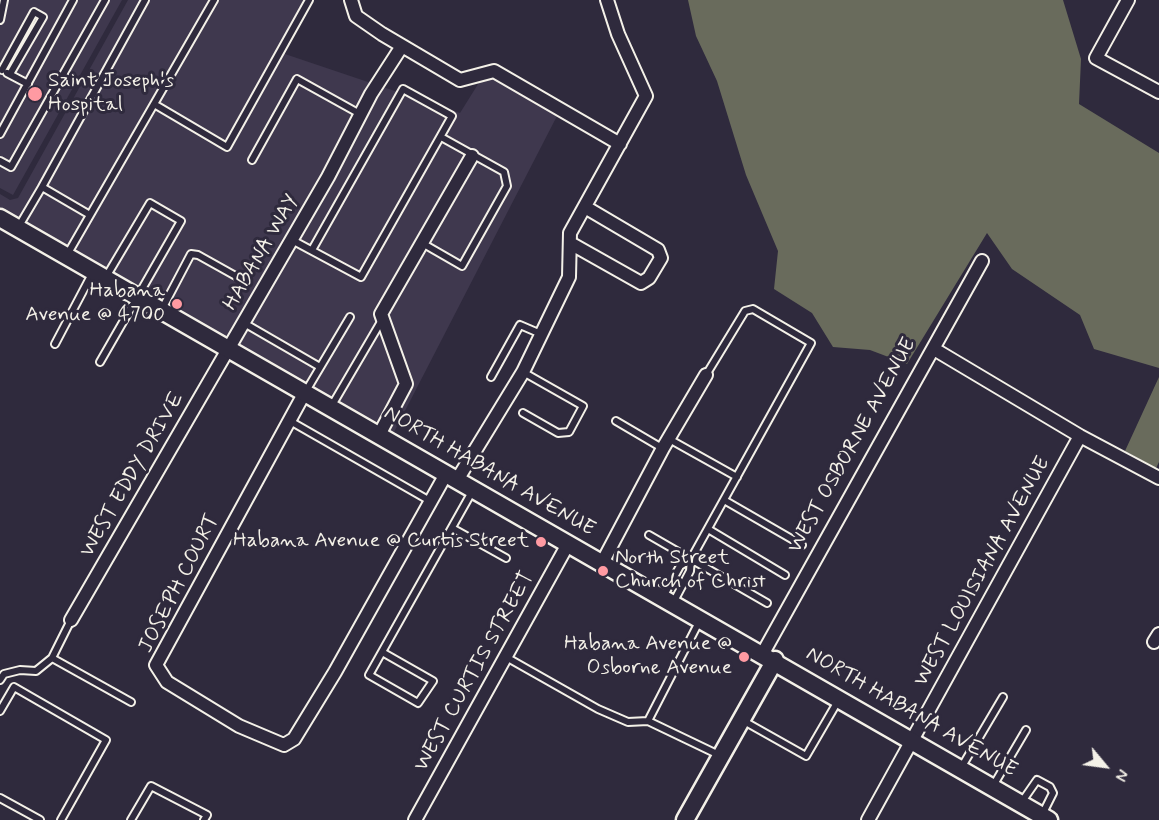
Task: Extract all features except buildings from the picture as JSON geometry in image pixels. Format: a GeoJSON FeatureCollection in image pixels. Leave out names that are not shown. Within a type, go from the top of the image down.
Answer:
{"type":"FeatureCollection","features":[{"type":"Feature","properties":{"kind":"street"},"geometry":{"type":"LineString","coordinates":[[351,0],[356,16],[460,80],[494,71],[620,144]]}},
{"type":"Feature","properties":{"kind":"street","name":"JOSEPH COURT"},"geometry":{"type":"LineString","coordinates":[[305,392],[156,665],[167,682],[239,726],[284,745],[294,739],[335,672],[430,501],[451,477],[522,372],[569,277],[570,233],[646,96],[618,34],[607,0]]}},
{"type":"Feature","properties":{"kind":"street"},"geometry":{"type":"LineString","coordinates":[[1128,0],[1096,58],[1159,92]]}},
{"type":"Feature","properties":{"kind":"street","name":"HABANA WAY"},"geometry":{"type":"LineString","coordinates":[[229,349],[328,177],[360,114],[402,46]]}},
{"type":"Feature","properties":{"kind":"street"},"geometry":{"type":"LineString","coordinates":[[379,435],[406,384],[381,314],[472,156]]}},
{"type":"Feature","properties":{"kind":"street"},"geometry":{"type":"LineString","coordinates":[[570,243],[641,283],[649,278],[661,258],[658,250],[585,207]]}},
{"type":"Feature","properties":{"kind":"street","name":"NORTH HABANA AVENUE"},"geometry":{"type":"LineString","coordinates":[[0,218],[914,740],[1045,818]]}},
{"type":"Feature","properties":{"kind":"street","name":"WEST OSBORNE AVENUE"},"geometry":{"type":"LineString","coordinates":[[685,820],[741,720],[769,657],[982,261]]}},
{"type":"Feature","properties":{"kind":"street"},"geometry":{"type":"LineString","coordinates":[[934,348],[1080,436],[1159,478]]}},
{"type":"Feature","properties":{"kind":"street","name":"WEST EDDY DRIVE"},"geometry":{"type":"LineString","coordinates":[[71,620],[229,349]]}},
{"type":"Feature","properties":{"kind":"street"},"geometry":{"type":"LineString","coordinates":[[602,563],[706,375]]}},
{"type":"Feature","properties":{"kind":"street","name":"WEST LOUISIANA AVENUE"},"geometry":{"type":"LineString","coordinates":[[868,820],[1080,436]]}},
{"type":"Feature","properties":{"kind":"street","name":"WEST CURTIS STREET"},"geometry":{"type":"LineString","coordinates":[[415,820],[568,544]]}},
{"type":"Feature","properties":{"kind":"lane"},"geometry":{"type":"LineString","coordinates":[[0,20],[3,0]]}},
{"type":"Feature","properties":{"kind":"lane"},"geometry":{"type":"LineString","coordinates":[[0,161],[11,167],[105,0]]}},
{"type":"Feature","properties":{"kind":"lane"},"geometry":{"type":"LineString","coordinates":[[17,228],[145,0]]}},
{"type":"Feature","properties":{"kind":"lane"},"geometry":{"type":"LineString","coordinates":[[67,256],[213,0]]}},
{"type":"Feature","properties":{"kind":"lane"},"geometry":{"type":"LineString","coordinates":[[154,104],[227,147],[309,0]]}},
{"type":"Feature","properties":{"kind":"lane"},"geometry":{"type":"LineString","coordinates":[[0,134],[71,2]]}},
{"type":"Feature","properties":{"kind":"lane"},"geometry":{"type":"LineString","coordinates":[[10,74],[43,17],[34,12],[1,69],[10,74],[28,84]]}},
{"type":"Feature","properties":{"kind":"lane"},"geometry":{"type":"LineString","coordinates":[[252,160],[297,79],[360,114]]}},
{"type":"Feature","properties":{"kind":"lane"},"geometry":{"type":"LineString","coordinates":[[292,240],[362,277],[452,116],[402,89],[312,250]]}},
{"type":"Feature","properties":{"kind":"lane"},"geometry":{"type":"LineString","coordinates":[[422,243],[462,266],[507,186],[504,172],[472,156],[441,136]]}},
{"type":"Feature","properties":{"kind":"lane"},"geometry":{"type":"LineString","coordinates":[[42,187],[90,214]]}},
{"type":"Feature","properties":{"kind":"lane"},"geometry":{"type":"LineString","coordinates":[[55,344],[150,203],[182,221],[100,362]]}},
{"type":"Feature","properties":{"kind":"lane"},"geometry":{"type":"LineString","coordinates":[[162,310],[191,254],[198,255],[241,279]]}},
{"type":"Feature","properties":{"kind":"lane"},"geometry":{"type":"LineString","coordinates":[[668,600],[680,567],[691,559],[811,343],[753,309],[745,311],[706,375]]}},
{"type":"Feature","properties":{"kind":"lane"},"geometry":{"type":"LineString","coordinates":[[305,392],[350,317]]}},
{"type":"Feature","properties":{"kind":"lane"},"geometry":{"type":"LineString","coordinates":[[331,408],[383,318]]}},
{"type":"Feature","properties":{"kind":"lane"},"geometry":{"type":"LineString","coordinates":[[244,323],[320,367]]}},
{"type":"Feature","properties":{"kind":"lane"},"geometry":{"type":"LineString","coordinates":[[491,377],[520,325],[542,334]]}},
{"type":"Feature","properties":{"kind":"lane"},"geometry":{"type":"LineString","coordinates":[[522,372],[583,406],[569,432],[558,433],[523,413]]}},
{"type":"Feature","properties":{"kind":"lane"},"geometry":{"type":"LineString","coordinates":[[289,421],[430,501]]}},
{"type":"Feature","properties":{"kind":"lane"},"geometry":{"type":"LineString","coordinates":[[616,422],[737,477]]}},
{"type":"Feature","properties":{"kind":"lane"},"geometry":{"type":"LineString","coordinates":[[382,652],[432,681],[418,703],[369,675],[473,489]]}},
{"type":"Feature","properties":{"kind":"lane"},"geometry":{"type":"LineString","coordinates":[[724,500],[802,545]]}},
{"type":"Feature","properties":{"kind":"lane"},"geometry":{"type":"LineString","coordinates":[[452,528],[506,558]]}},
{"type":"Feature","properties":{"kind":"lane"},"geometry":{"type":"LineString","coordinates":[[708,529],[785,574]]}},
{"type":"Feature","properties":{"kind":"lane"},"geometry":{"type":"LineString","coordinates":[[649,535],[767,603]]}},
{"type":"Feature","properties":{"kind":"lane"},"geometry":{"type":"LineString","coordinates":[[668,600],[690,571],[691,559]]}},
{"type":"Feature","properties":{"kind":"lane"},"geometry":{"type":"LineString","coordinates":[[648,721],[701,619]]}},
{"type":"Feature","properties":{"kind":"lane"},"geometry":{"type":"LineString","coordinates":[[0,680],[4,674],[12,672],[36,671],[52,658],[71,620]]}},
{"type":"Feature","properties":{"kind":"lane"},"geometry":{"type":"LineString","coordinates":[[506,657],[598,709],[628,722],[648,721],[721,756]]}},
{"type":"Feature","properties":{"kind":"lane"},"geometry":{"type":"LineString","coordinates":[[52,658],[131,702]]}},
{"type":"Feature","properties":{"kind":"lane"},"geometry":{"type":"LineString","coordinates":[[0,711],[14,687],[106,740],[61,820]]}},
{"type":"Feature","properties":{"kind":"lane"},"geometry":{"type":"LineString","coordinates":[[961,768],[1003,697]]}},
{"type":"Feature","properties":{"kind":"lane"},"geometry":{"type":"LineString","coordinates":[[741,720],[806,756],[840,698]]}},
{"type":"Feature","properties":{"kind":"lane"},"geometry":{"type":"LineString","coordinates":[[992,787],[1026,730]]}},
{"type":"Feature","properties":{"kind":"lane"},"geometry":{"type":"LineString","coordinates":[[1021,803],[1037,780],[1050,787],[1053,793],[1045,818]]}},
{"type":"Feature","properties":{"kind":"lane"},"geometry":{"type":"LineString","coordinates":[[131,820],[151,786],[207,815],[204,820]]}},
{"type":"Feature","properties":{"kind":"lane"},"geometry":{"type":"LineString","coordinates":[[0,798],[40,820]]}},
{"type":"Feature","properties":{"kind":"shaded area","name":"Saint Joseph's Hospital"},"geometry":{"type":"Polygon","coordinates":[[[0,0],[122,0],[13,195],[0,188],[0,0]]]}},
{"type":"Feature","properties":{"kind":"shaded area"},"geometry":{"type":"Polygon","coordinates":[[[128,0],[312,0],[282,53],[460,113],[480,81],[492,78],[557,116],[392,436],[387,433],[412,383],[388,315],[481,154],[469,148],[376,310],[399,383],[376,427],[238,347],[331,185],[379,92],[367,86],[323,174],[227,340],[0,211],[0,194],[10,200],[18,198],[128,0]]]}},
{"type":"Feature","properties":{"kind":"green space"},"geometry":{"type":"Polygon","coordinates":[[[688,0],[1063,0],[1081,59],[1079,104],[1159,153],[1159,368],[1094,349],[1080,315],[1012,269],[987,233],[907,364],[870,350],[833,347],[812,313],[774,289],[778,251],[746,175],[717,81],[696,36],[688,0]]]}},
{"type":"Feature","properties":{"kind":"green space"},"geometry":{"type":"Polygon","coordinates":[[[1159,377],[1159,462],[1156,468],[1125,451],[1159,377]]]}},
{"type":"Feature","properties":{"kind":"place","name":"Saint Joseph's Hospital"},"geometry":{"type":"Point","coordinates":[35,94]}},
{"type":"Feature","properties":{"kind":"place","name":"Habana Avenue @ 4700"},"geometry":{"type":"Point","coordinates":[177,304]}},
{"type":"Feature","properties":{"kind":"place","name":"Habana Avenue @ Curtis Street"},"geometry":{"type":"Point","coordinates":[541,542]}},
{"type":"Feature","properties":{"kind":"place","name":"North Street Church of Christ"},"geometry":{"type":"Point","coordinates":[603,571]}},
{"type":"Feature","properties":{"kind":"place","name":"Habana Avenue @ Osborne Avenue"},"geometry":{"type":"Point","coordinates":[744,657]}}]}
